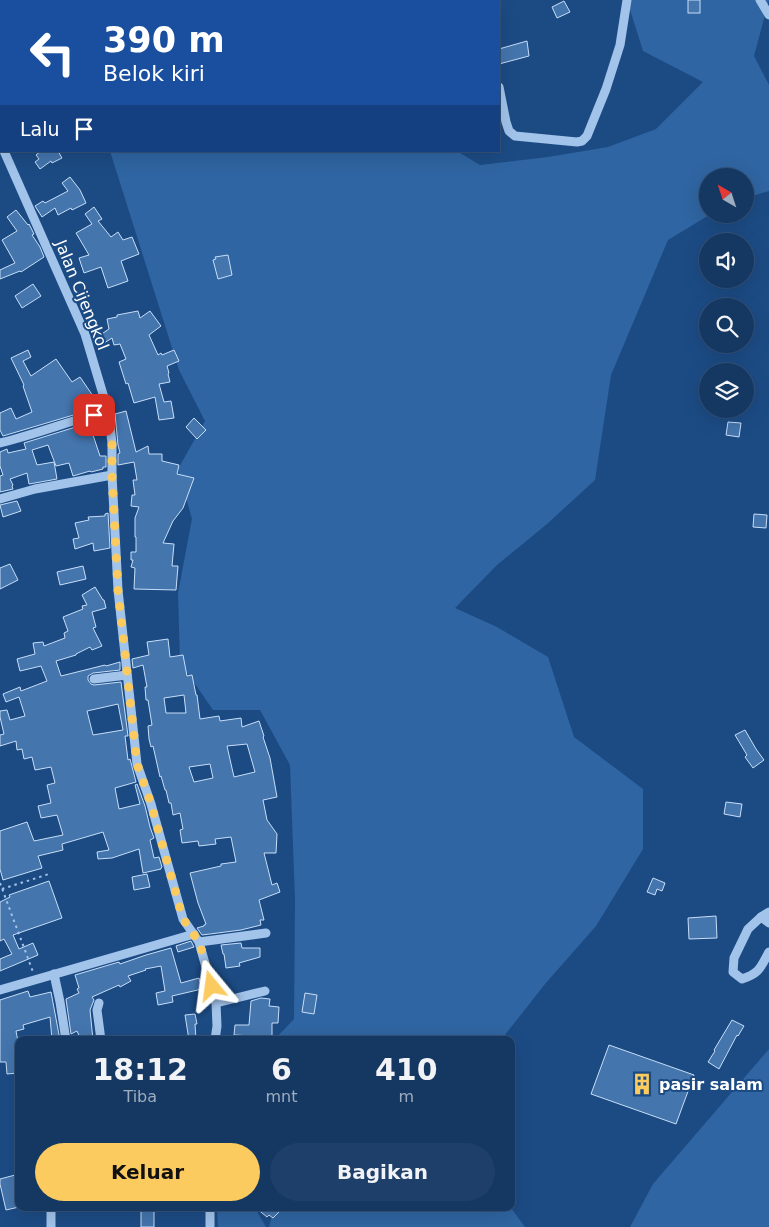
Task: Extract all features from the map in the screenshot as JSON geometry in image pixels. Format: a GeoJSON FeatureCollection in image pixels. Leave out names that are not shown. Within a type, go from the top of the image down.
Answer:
{"type":"FeatureCollection","features":[{"type":"Feature","properties":{"kind":"street"},"geometry":{"type":"LineString","coordinates":[[500,92],[509,131],[516,136],[582,141],[587,136],[606,89],[620,45],[627,0]]}},
{"type":"Feature","properties":{"kind":"street"},"geometry":{"type":"LineString","coordinates":[[760,0],[769,15]]}},
{"type":"Feature","properties":{"kind":"street","name":"Jalan Cijengkol"},"geometry":{"type":"LineString","coordinates":[[4,152],[85,334],[108,411],[112,443],[118,590],[137,764],[151,804],[183,919],[199,942],[216,1003],[215,1036]]}},
{"type":"Feature","properties":{"kind":"street"},"geometry":{"type":"LineString","coordinates":[[0,443],[108,411]]}},
{"type":"Feature","properties":{"kind":"street"},"geometry":{"type":"LineString","coordinates":[[0,499],[35,489],[112,475]]}},
{"type":"Feature","properties":{"kind":"street"},"geometry":{"type":"LineString","coordinates":[[94,679],[127,675]]}},
{"type":"Feature","properties":{"kind":"street"},"geometry":{"type":"LineString","coordinates":[[769,923],[765,915],[748,929],[734,958],[733,972],[742,979],[751,976],[757,972],[769,952]]}},
{"type":"Feature","properties":{"kind":"street"},"geometry":{"type":"LineString","coordinates":[[199,942],[266,932]]}},
{"type":"Feature","properties":{"kind":"street"},"geometry":{"type":"LineString","coordinates":[[0,990],[194,934]]}},
{"type":"Feature","properties":{"kind":"street"},"geometry":{"type":"LineString","coordinates":[[54,974],[65,1036]]}},
{"type":"Feature","properties":{"kind":"street"},"geometry":{"type":"LineString","coordinates":[[216,1003],[265,991]]}},
{"type":"Feature","properties":{"kind":"street"},"geometry":{"type":"LineString","coordinates":[[99,1003],[97,1010],[100,1036]]}},
{"type":"Feature","properties":{"kind":"street"},"geometry":{"type":"LineString","coordinates":[[51,1211],[51,1227]]}},
{"type":"Feature","properties":{"kind":"street"},"geometry":{"type":"LineString","coordinates":[[210,1211],[210,1227]]}},
{"type":"Feature","properties":{"kind":"path"},"geometry":{"type":"LineString","coordinates":[[2,889],[49,874]]}},
{"type":"Feature","properties":{"kind":"path"},"geometry":{"type":"LineString","coordinates":[[0,883],[36,980]]}},
{"type":"Feature","properties":{"kind":"shaded area"},"geometry":{"type":"Polygon","coordinates":[[[627,0],[769,0],[754,56],[769,85],[769,191],[754,195],[754,168],[699,168],[699,221],[668,240],[611,375],[595,480],[547,524],[497,565],[455,608],[497,627],[548,657],[574,737],[643,789],[643,849],[596,926],[545,984],[504,1036],[278,1036],[294,1019],[295,900],[290,765],[260,710],[213,710],[180,662],[178,593],[192,519],[178,469],[205,421],[179,370],[110,152],[459,152],[480,165],[548,157],[608,147],[656,129],[703,82],[643,51],[627,0]]]}},
{"type":"Feature","properties":{"kind":"shaded area"},"geometry":{"type":"Polygon","coordinates":[[[769,1049],[769,1227],[630,1227],[653,1184],[769,1049]]]}},
{"type":"Feature","properties":{"kind":"shaded area"},"geometry":{"type":"Polygon","coordinates":[[[217,1211],[257,1211],[266,1227],[218,1227],[217,1211]]]}},
{"type":"Feature","properties":{"kind":"shaded area"},"geometry":{"type":"Polygon","coordinates":[[[273,1211],[513,1211],[525,1227],[269,1227],[273,1211]]]}},
{"type":"Feature","properties":{"kind":"building"},"geometry":{"type":"Polygon","coordinates":[[[688,0],[700,0],[700,13],[688,13],[688,0]]]}},
{"type":"Feature","properties":{"kind":"building"},"geometry":{"type":"Polygon","coordinates":[[[564,1],[570,12],[557,18],[552,7],[564,1]]]}},
{"type":"Feature","properties":{"kind":"building"},"geometry":{"type":"Polygon","coordinates":[[[527,41],[529,56],[500,64],[500,49],[527,41]]]}},
{"type":"Feature","properties":{"kind":"building"},"geometry":{"type":"Polygon","coordinates":[[[40,152],[59,152],[62,158],[52,163],[51,161],[40,169],[35,162],[39,159],[36,155],[40,152]]]}},
{"type":"Feature","properties":{"kind":"building"},"geometry":{"type":"Polygon","coordinates":[[[70,177],[80,190],[86,203],[58,215],[55,208],[42,217],[35,206],[68,191],[62,183],[70,177]]]}},
{"type":"Feature","properties":{"kind":"building"},"geometry":{"type":"Polygon","coordinates":[[[94,207],[102,219],[98,221],[111,237],[118,232],[123,240],[132,237],[139,254],[121,261],[128,281],[108,288],[101,267],[84,273],[79,258],[89,255],[76,233],[92,224],[85,214],[94,207]]]}},
{"type":"Feature","properties":{"kind":"building"},"geometry":{"type":"Polygon","coordinates":[[[16,210],[29,224],[34,234],[32,235],[44,257],[21,272],[0,279],[0,270],[15,263],[2,240],[17,231],[7,217],[16,210]]]}},
{"type":"Feature","properties":{"kind":"building"},"geometry":{"type":"Polygon","coordinates":[[[228,255],[232,275],[218,279],[213,260],[216,259],[215,257],[228,255]]]}},
{"type":"Feature","properties":{"kind":"building"},"geometry":{"type":"Polygon","coordinates":[[[33,284],[41,296],[22,308],[15,296],[33,284]]]}},
{"type":"Feature","properties":{"kind":"building"},"geometry":{"type":"Polygon","coordinates":[[[138,311],[140,318],[150,311],[161,326],[149,335],[158,355],[174,350],[179,361],[167,366],[170,382],[159,384],[164,402],[171,401],[174,418],[159,420],[155,397],[134,403],[119,362],[126,359],[120,344],[114,345],[112,338],[98,347],[93,340],[109,329],[107,319],[138,311]]]}},
{"type":"Feature","properties":{"kind":"building"},"geometry":{"type":"Polygon","coordinates":[[[28,350],[31,357],[23,361],[31,376],[56,359],[72,382],[80,377],[91,393],[97,408],[3,436],[0,430],[0,413],[11,408],[16,419],[32,412],[24,385],[11,358],[28,350]]]}},
{"type":"Feature","properties":{"kind":"building"},"geometry":{"type":"Polygon","coordinates":[[[126,411],[136,452],[148,446],[149,454],[162,454],[162,461],[179,465],[177,474],[194,478],[183,508],[173,521],[163,543],[174,544],[172,566],[178,566],[176,590],[134,589],[135,568],[131,567],[133,560],[131,560],[131,552],[136,552],[135,518],[139,507],[131,506],[132,495],[135,495],[133,480],[137,480],[134,462],[118,465],[118,454],[120,453],[115,414],[126,411]]]}},
{"type":"Feature","properties":{"kind":"building"},"geometry":{"type":"Polygon","coordinates":[[[194,418],[206,430],[197,439],[186,427],[194,418]]]}},
{"type":"Feature","properties":{"kind":"building"},"geometry":{"type":"Polygon","coordinates":[[[95,421],[97,428],[91,429],[100,456],[106,456],[106,467],[73,476],[69,463],[56,466],[48,445],[32,450],[37,465],[54,462],[57,479],[29,484],[27,473],[10,479],[13,489],[0,492],[0,476],[3,475],[0,466],[0,452],[7,449],[8,453],[26,449],[24,443],[95,421]]]}},
{"type":"Feature","properties":{"kind":"building"},"geometry":{"type":"Polygon","coordinates":[[[728,422],[741,423],[739,437],[726,435],[728,422]]]}},
{"type":"Feature","properties":{"kind":"building"},"geometry":{"type":"Polygon","coordinates":[[[17,501],[21,511],[3,517],[0,505],[17,501]]]}},
{"type":"Feature","properties":{"kind":"building"},"geometry":{"type":"Polygon","coordinates":[[[108,513],[110,548],[94,551],[93,543],[75,549],[73,539],[79,538],[75,523],[89,520],[88,517],[105,516],[108,513]]]}},
{"type":"Feature","properties":{"kind":"building"},"geometry":{"type":"Polygon","coordinates":[[[754,514],[767,515],[766,528],[753,527],[754,514]]]}},
{"type":"Feature","properties":{"kind":"building"},"geometry":{"type":"Polygon","coordinates":[[[10,564],[18,580],[0,589],[0,568],[10,564]]]}},
{"type":"Feature","properties":{"kind":"building"},"geometry":{"type":"Polygon","coordinates":[[[83,566],[86,579],[60,585],[57,572],[83,566]]]}},
{"type":"Feature","properties":{"kind":"building"},"geometry":{"type":"Polygon","coordinates":[[[95,587],[104,600],[106,608],[92,612],[96,627],[93,628],[102,646],[92,650],[90,647],[76,655],[56,661],[61,676],[120,662],[120,670],[93,673],[88,676],[88,680],[94,685],[121,682],[128,736],[125,736],[128,760],[130,759],[136,782],[115,788],[119,809],[140,804],[135,785],[137,784],[154,838],[150,840],[154,858],[159,857],[162,867],[161,869],[143,873],[139,849],[112,858],[98,859],[97,852],[109,850],[103,832],[62,844],[63,850],[38,856],[42,868],[3,880],[0,869],[0,831],[27,822],[34,841],[63,835],[57,815],[41,818],[38,806],[51,803],[47,785],[55,783],[51,767],[35,770],[32,757],[24,759],[22,749],[17,750],[16,741],[0,746],[0,735],[4,734],[0,711],[7,710],[10,720],[25,716],[19,697],[6,702],[3,694],[20,687],[21,691],[47,681],[41,666],[20,671],[17,659],[35,654],[33,643],[43,642],[44,646],[65,638],[64,633],[68,631],[63,617],[83,609],[82,606],[87,605],[82,595],[95,587]],[[118,704],[87,711],[93,735],[123,730],[118,704]]]}},
{"type":"Feature","properties":{"kind":"building"},"geometry":{"type":"Polygon","coordinates":[[[168,639],[170,657],[183,655],[187,676],[192,675],[200,719],[219,716],[220,721],[241,718],[242,727],[259,721],[270,758],[277,797],[263,800],[267,820],[277,834],[276,853],[264,853],[272,885],[277,883],[280,892],[259,900],[264,920],[260,920],[261,925],[241,930],[202,935],[197,928],[206,924],[190,873],[221,866],[221,864],[236,862],[231,837],[215,839],[216,844],[199,846],[198,841],[182,843],[180,830],[183,829],[180,813],[173,815],[171,803],[169,803],[160,777],[153,746],[151,747],[149,739],[148,726],[152,725],[148,700],[146,700],[145,687],[147,687],[143,665],[133,668],[132,659],[149,655],[147,642],[168,639]],[[184,695],[164,698],[166,713],[186,713],[184,695]],[[247,744],[227,746],[234,777],[255,772],[247,744]],[[210,764],[189,767],[194,782],[213,778],[210,764]]]}},
{"type":"Feature","properties":{"kind":"building"},"geometry":{"type":"Polygon","coordinates":[[[745,730],[764,760],[753,768],[745,757],[747,755],[735,735],[745,730]]]}},
{"type":"Feature","properties":{"kind":"building"},"geometry":{"type":"Polygon","coordinates":[[[726,802],[742,804],[740,817],[724,814],[726,802]]]}},
{"type":"Feature","properties":{"kind":"building"},"geometry":{"type":"Polygon","coordinates":[[[147,874],[150,887],[134,890],[132,877],[147,874]]]}},
{"type":"Feature","properties":{"kind":"building"},"geometry":{"type":"Polygon","coordinates":[[[653,878],[665,883],[662,891],[657,889],[655,895],[647,892],[653,878]]]}},
{"type":"Feature","properties":{"kind":"building"},"geometry":{"type":"Polygon","coordinates":[[[49,881],[62,918],[13,935],[19,949],[33,943],[38,955],[0,971],[0,959],[12,954],[4,939],[0,941],[0,902],[10,897],[9,895],[49,881]]]}},
{"type":"Feature","properties":{"kind":"building"},"geometry":{"type":"Polygon","coordinates":[[[716,916],[717,938],[689,939],[688,918],[716,916]]]}},
{"type":"Feature","properties":{"kind":"building"},"geometry":{"type":"Polygon","coordinates":[[[191,941],[194,947],[178,952],[176,946],[191,941]]]}},
{"type":"Feature","properties":{"kind":"building"},"geometry":{"type":"Polygon","coordinates":[[[241,943],[242,948],[260,948],[260,957],[239,963],[240,966],[226,968],[221,945],[241,943]]]}},
{"type":"Feature","properties":{"kind":"building"},"geometry":{"type":"Polygon","coordinates":[[[171,948],[181,983],[199,978],[202,989],[172,996],[173,1002],[158,1005],[156,993],[165,991],[161,966],[145,969],[128,976],[131,981],[120,987],[119,985],[92,997],[94,1000],[90,1010],[93,1036],[79,1036],[77,1031],[71,1034],[66,999],[79,993],[75,975],[119,962],[120,964],[171,948]]]}},
{"type":"Feature","properties":{"kind":"building"},"geometry":{"type":"Polygon","coordinates":[[[28,991],[30,997],[51,992],[59,1036],[52,1036],[50,1017],[23,1025],[24,1029],[16,1031],[17,1036],[15,1036],[15,1073],[7,1074],[6,1062],[0,1062],[0,1000],[28,991]]]}},
{"type":"Feature","properties":{"kind":"building"},"geometry":{"type":"Polygon","coordinates":[[[305,993],[317,995],[314,1014],[302,1012],[305,993]]]}},
{"type":"Feature","properties":{"kind":"building"},"geometry":{"type":"Polygon","coordinates":[[[261,998],[270,999],[269,1006],[279,1007],[278,1023],[272,1023],[272,1036],[234,1035],[235,1025],[249,1025],[251,1001],[261,998]]]}},
{"type":"Feature","properties":{"kind":"building"},"geometry":{"type":"Polygon","coordinates":[[[195,1014],[197,1024],[195,1024],[196,1036],[188,1036],[185,1015],[195,1014]]]}},
{"type":"Feature","properties":{"kind":"building"},"geometry":{"type":"Polygon","coordinates":[[[732,1020],[744,1026],[737,1035],[719,1069],[708,1062],[732,1020]]]}},
{"type":"Feature","properties":{"kind":"building","name":"pasir salam"},"geometry":{"type":"Polygon","coordinates":[[[609,1045],[694,1075],[676,1124],[591,1094],[609,1045]]]}},
{"type":"Feature","properties":{"kind":"building"},"geometry":{"type":"Polygon","coordinates":[[[15,1175],[15,1208],[6,1210],[0,1179],[15,1175]]]}},
{"type":"Feature","properties":{"kind":"building"},"geometry":{"type":"Polygon","coordinates":[[[141,1211],[154,1211],[154,1227],[141,1227],[141,1211]]]}},
{"type":"Feature","properties":{"kind":"building"},"geometry":{"type":"Polygon","coordinates":[[[260,1211],[280,1211],[273,1218],[269,1215],[267,1217],[260,1211]]]}},
{"type":"Feature","properties":{"kind":"place","name":"pasir salam"},"geometry":{"type":"Point","coordinates":[642,1084]}},
{"type":"Feature","properties":{"kind":"route"},"geometry":{"type":"LineString","coordinates":[[94,415],[108,411],[110,422],[118,590],[137,764],[151,804],[183,919],[199,942],[212,986]]}}]}
